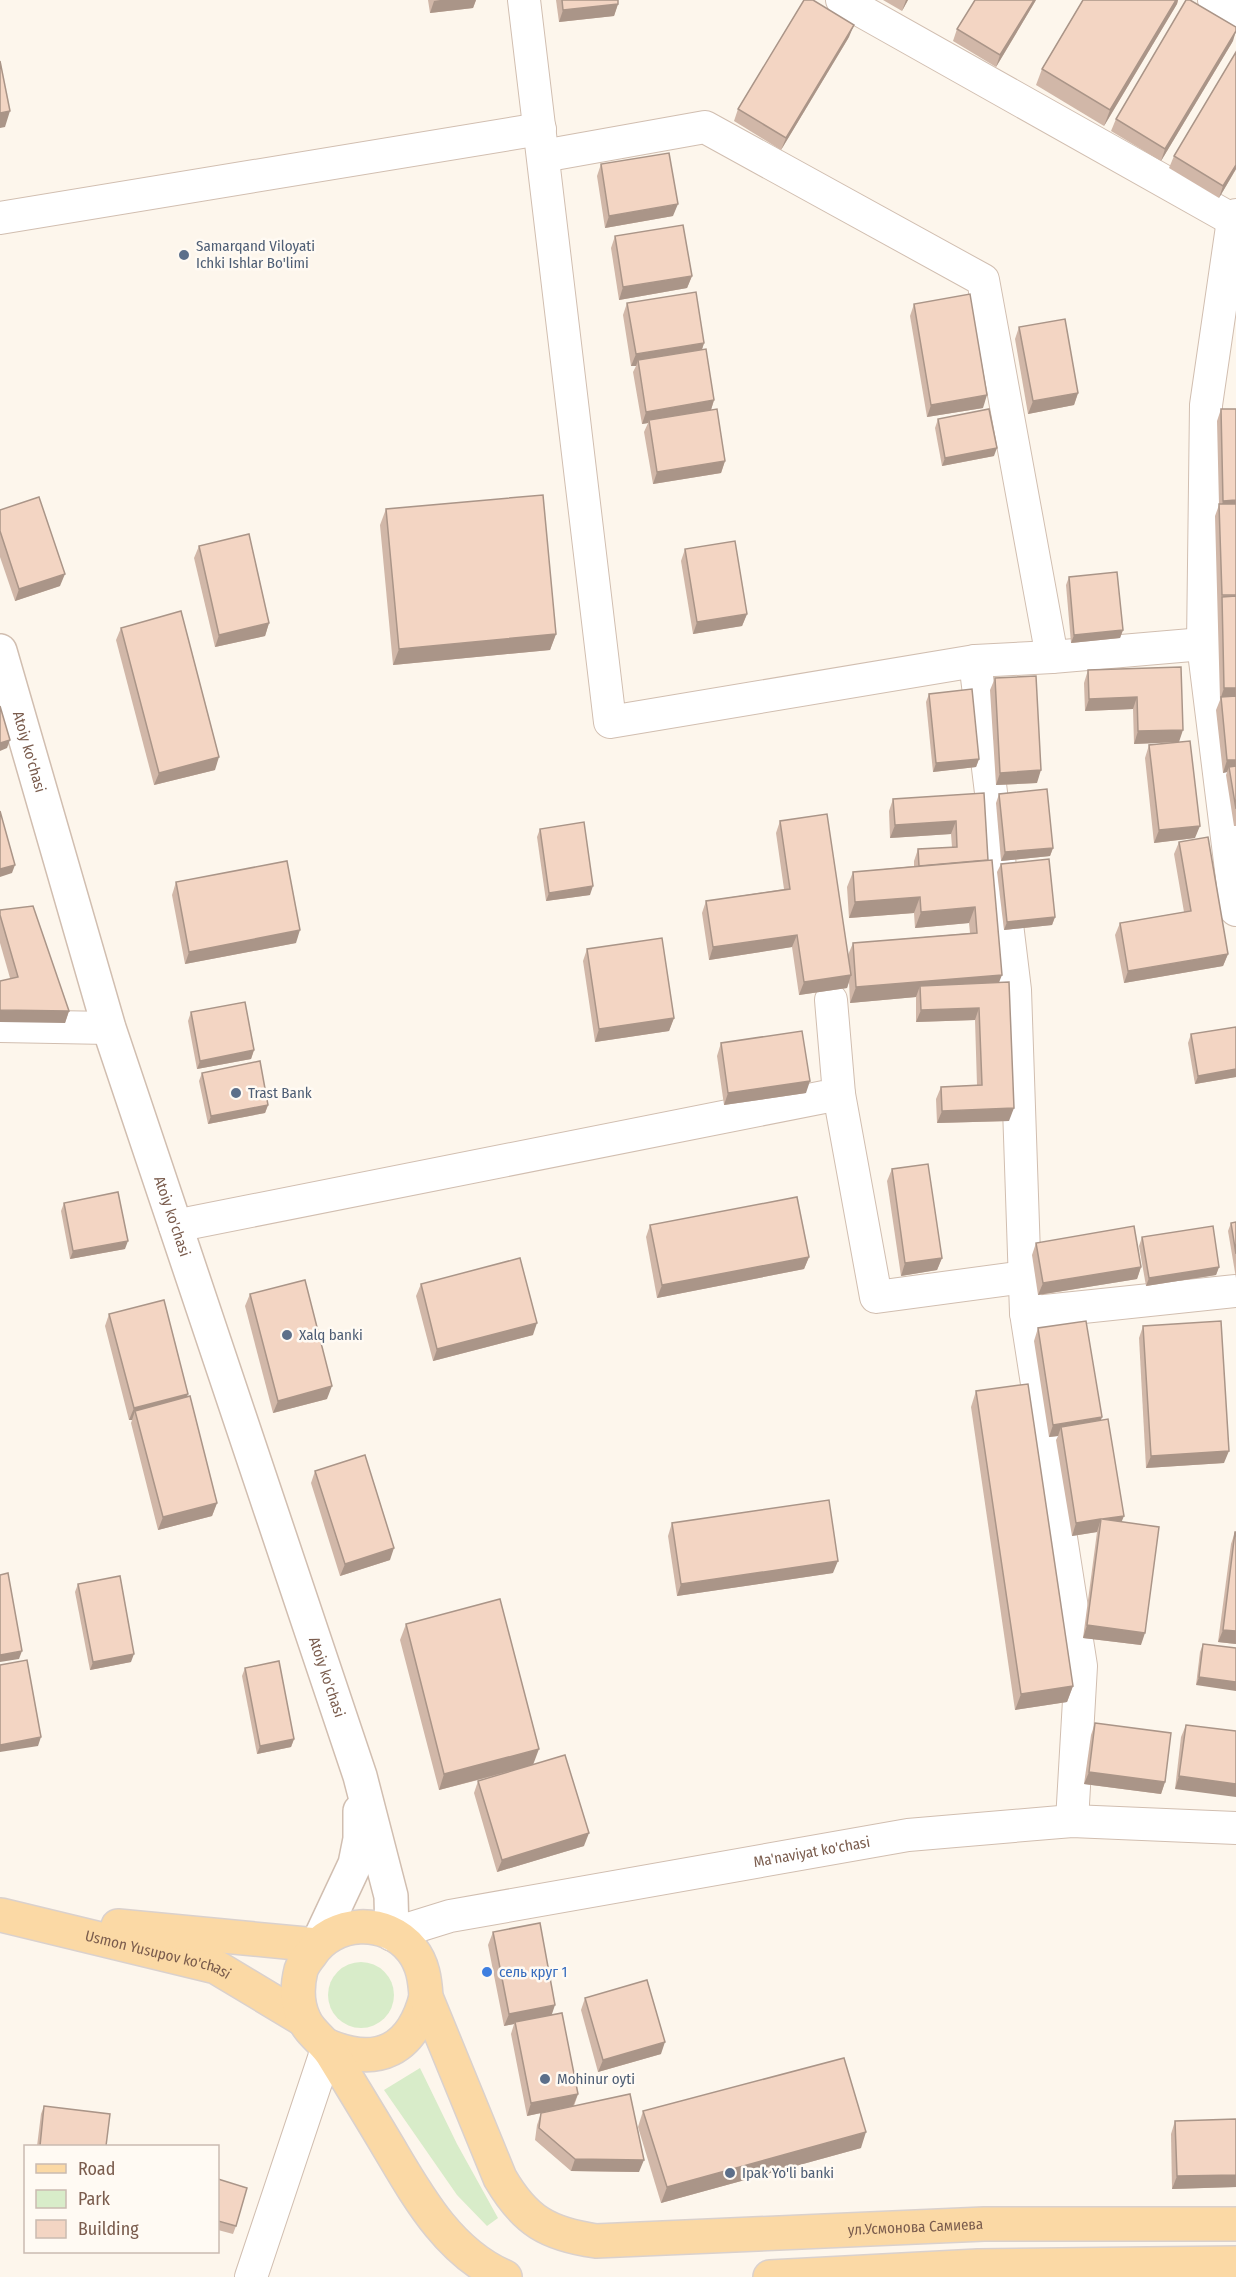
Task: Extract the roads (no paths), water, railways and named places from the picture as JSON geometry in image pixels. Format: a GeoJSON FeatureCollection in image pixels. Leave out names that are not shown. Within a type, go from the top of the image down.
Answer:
{"type":"FeatureCollection","features":[{"type":"Feature","properties":{"kind":"main road","name":"Usmon Yusupov ko'chasi"},"geometry":{"type":"LineString","coordinates":[[0,1913],[317,1945]]}},
{"type":"Feature","properties":{"kind":"main road","name":"Usmon Yusupov ko'chasi"},"geometry":{"type":"LineString","coordinates":[[0,1913],[216,1967],[304,2020]]}},
{"type":"Feature","properties":{"kind":"main road"},"geometry":{"type":"LineString","coordinates":[[328,2046],[348,2055],[370,2056],[391,2049],[408,2037],[421,2019],[426,1997],[424,1972],[412,1950],[392,1934],[373,1927],[353,1927],[333,1933],[317,1945],[302,1968],[298,1994],[304,2020],[328,2046],[427,2212],[470,2255],[505,2277]]}},
{"type":"Feature","properties":{"kind":"main road","name":"ул.Усмонова Самиева"},"geometry":{"type":"LineString","coordinates":[[426,1997],[501,2178],[513,2200],[542,2226],[556,2233],[596,2241],[984,2224],[1236,2224]]}},
{"type":"Feature","properties":{"kind":"main road"},"geometry":{"type":"LineString","coordinates":[[770,2277],[978,2266],[1236,2262]]}},
{"type":"Feature","properties":{"kind":"street"},"geometry":{"type":"LineString","coordinates":[[524,0],[610,722],[975,661],[1203,644]]}},
{"type":"Feature","properties":{"kind":"street"},"geometry":{"type":"LineString","coordinates":[[842,0],[1235,218],[1206,405],[1203,644],[1236,910]]}},
{"type":"Feature","properties":{"kind":"street"},"geometry":{"type":"LineString","coordinates":[[1214,0],[1236,16]]}},
{"type":"Feature","properties":{"kind":"street"},"geometry":{"type":"LineString","coordinates":[[0,218],[541,142],[705,127],[983,280],[1052,657]]}},
{"type":"Feature","properties":{"kind":"street","name":"Atoiy ko'chasi"},"geometry":{"type":"LineString","coordinates":[[0,651],[109,1028],[360,1776],[391,1896],[392,1934]]}},
{"type":"Feature","properties":{"kind":"street"},"geometry":{"type":"LineString","coordinates":[[975,661],[1015,990],[1026,1313],[1081,1666],[1072,1821]]}},
{"type":"Feature","properties":{"kind":"street"},"geometry":{"type":"LineString","coordinates":[[831,1000],[839,1094],[876,1297],[1025,1276]]}},
{"type":"Feature","properties":{"kind":"street"},"geometry":{"type":"LineString","coordinates":[[0,1026],[109,1028]]}},
{"type":"Feature","properties":{"kind":"street"},"geometry":{"type":"LineString","coordinates":[[175,1226],[839,1094]]}},
{"type":"Feature","properties":{"kind":"street"},"geometry":{"type":"LineString","coordinates":[[1026,1313],[1236,1291]]}},
{"type":"Feature","properties":{"kind":"street","name":"Atoiy ko'chasi"},"geometry":{"type":"LineString","coordinates":[[317,1945],[355,1864],[360,1839],[360,1776]]}},
{"type":"Feature","properties":{"kind":"street","name":"Ma'naviyat ko'chasi"},"geometry":{"type":"LineString","coordinates":[[392,1934],[450,1916],[908,1835],[1072,1821],[1236,1828]]}},
{"type":"Feature","properties":{"kind":"street"},"geometry":{"type":"LineString","coordinates":[[251,2277],[328,2046]]}},
{"type":"Feature","properties":{"kind":"place","name":"Samarqand Viloyati Ichki Ishlar Bo'limi"},"geometry":{"type":"Point","coordinates":[184,255]}},
{"type":"Feature","properties":{"kind":"place","name":"Trast Bank"},"geometry":{"type":"Point","coordinates":[236,1093]}},
{"type":"Feature","properties":{"kind":"place","name":"Xalq banki"},"geometry":{"type":"Point","coordinates":[287,1335]}},
{"type":"Feature","properties":{"kind":"place","name":"сель круг 1"},"geometry":{"type":"Point","coordinates":[487,1972]}},
{"type":"Feature","properties":{"kind":"place","name":"Mohinur oyti"},"geometry":{"type":"Point","coordinates":[545,2079]}},
{"type":"Feature","properties":{"kind":"place","name":"Ipak Yo'li banki"},"geometry":{"type":"Point","coordinates":[730,2173]}}]}
